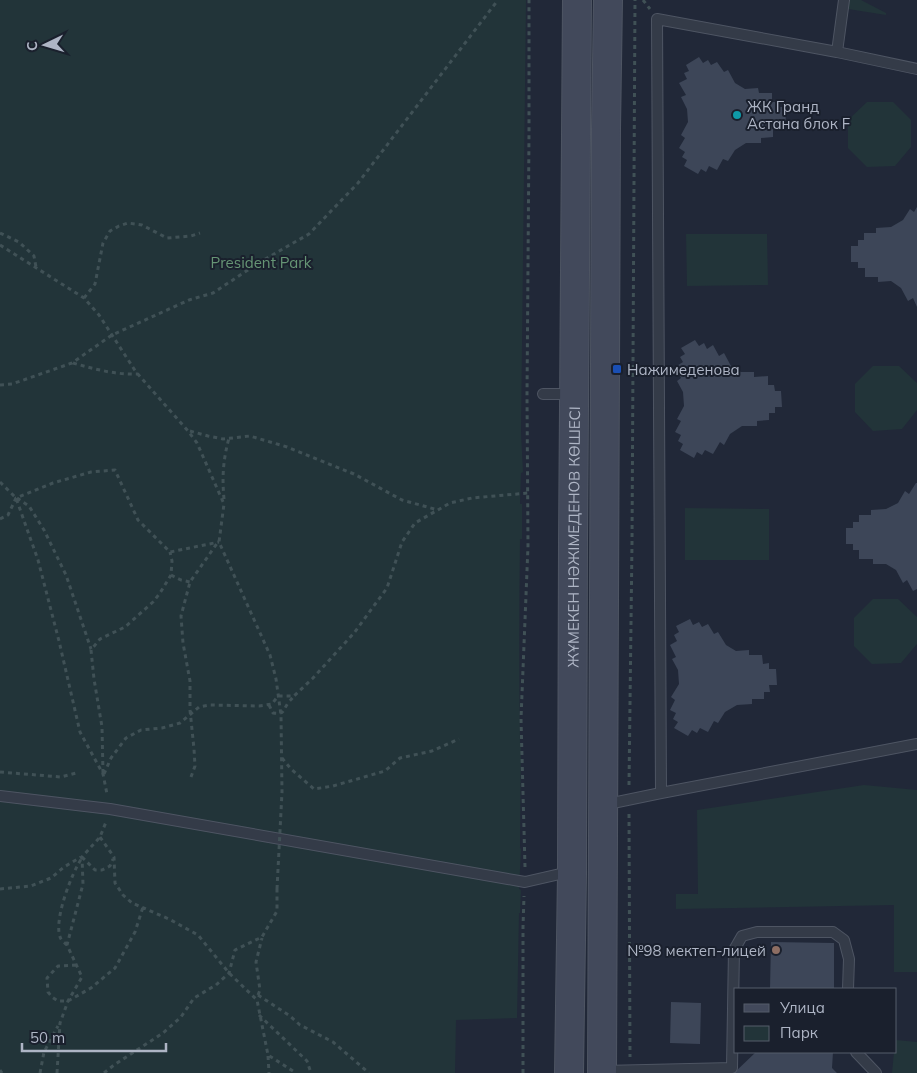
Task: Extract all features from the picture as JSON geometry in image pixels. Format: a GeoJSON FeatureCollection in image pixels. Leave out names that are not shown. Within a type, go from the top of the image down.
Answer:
{"type":"FeatureCollection","features":[{"type":"Feature","properties":{"kind":"main road","name":"ЖҰМЕКЕН НӘЖІМЕДЕНОВ КӨШЕСІ"},"geometry":{"type":"LineString","coordinates":[[602,1072],[608,0]]}},
{"type":"Feature","properties":{"kind":"main road","name":"ЖҰМЕКЕН НӘЖІМЕДЕНОВ КӨШЕСІ"},"geometry":{"type":"LineString","coordinates":[[569,1073],[575,333],[573,8]]}},
{"type":"Feature","properties":{"kind":"main road"},"geometry":{"type":"LineString","coordinates":[[575,333],[581,358],[586,418],[605,429]]}},
{"type":"Feature","properties":{"kind":"main road"},"geometry":{"type":"LineString","coordinates":[[573,542],[580,546],[584,552],[589,616],[603,651]]}},
{"type":"Feature","properties":{"kind":"lane"},"geometry":{"type":"LineString","coordinates":[[837,52],[844,0]]}},
{"type":"Feature","properties":{"kind":"lane"},"geometry":{"type":"LineString","coordinates":[[662,793],[658,20],[837,52],[917,70]]}},
{"type":"Feature","properties":{"kind":"lane"},"geometry":{"type":"LineString","coordinates":[[543,394],[574,394]]}},
{"type":"Feature","properties":{"kind":"lane"},"geometry":{"type":"LineString","coordinates":[[602,806],[917,744]]}},
{"type":"Feature","properties":{"kind":"lane"},"geometry":{"type":"LineString","coordinates":[[0,796],[110,809],[525,882],[560,874],[572,874]]}},
{"type":"Feature","properties":{"kind":"lane"},"geometry":{"type":"LineString","coordinates":[[602,1072],[692,1071],[732,1068],[734,950],[742,936],[757,932],[833,932],[844,940],[849,958],[848,988]]}},
{"type":"Feature","properties":{"kind":"lane"},"geometry":{"type":"LineString","coordinates":[[857,1053],[876,1073]]}},
{"type":"Feature","properties":{"kind":"path"},"geometry":{"type":"LineString","coordinates":[[0,385],[12,384],[72,363],[112,335],[188,300],[213,293],[260,262],[309,234],[358,183],[498,0]]}},
{"type":"Feature","properties":{"kind":"path"},"geometry":{"type":"LineString","coordinates":[[523,1073],[523,927],[525,882],[521,719],[528,546],[529,0]]}},
{"type":"Feature","properties":{"kind":"path"},"geometry":{"type":"LineString","coordinates":[[630,1071],[629,801],[636,0]]}},
{"type":"Feature","properties":{"kind":"path"},"geometry":{"type":"LineString","coordinates":[[84,298],[95,284],[103,243],[110,231],[128,223],[142,225],[167,238],[191,236],[200,233]]}},
{"type":"Feature","properties":{"kind":"path"},"geometry":{"type":"LineString","coordinates":[[0,233],[18,242],[34,256],[36,267]]}},
{"type":"Feature","properties":{"kind":"path"},"geometry":{"type":"LineString","coordinates":[[0,245],[84,298],[98,315],[138,374],[197,443],[224,504]]}},
{"type":"Feature","properties":{"kind":"path"},"geometry":{"type":"LineString","coordinates":[[72,363],[124,375],[138,374]]}},
{"type":"Feature","properties":{"kind":"path"},"geometry":{"type":"LineString","coordinates":[[188,431],[223,438],[250,436],[287,447],[354,474],[402,500],[438,510]]}},
{"type":"Feature","properties":{"kind":"path"},"geometry":{"type":"LineString","coordinates":[[191,776],[195,766],[190,714],[190,681],[183,643],[181,616],[190,582],[219,542],[224,504],[222,478],[224,455],[229,438]]}},
{"type":"Feature","properties":{"kind":"path"},"geometry":{"type":"LineString","coordinates":[[0,520],[8,515],[16,498],[53,483],[91,472],[115,470],[138,520],[170,552],[172,561],[171,575],[153,602],[124,627],[100,639],[92,650]]}},
{"type":"Feature","properties":{"kind":"path"},"geometry":{"type":"LineString","coordinates":[[0,482],[16,498],[29,506],[44,530],[66,574],[92,650],[94,679],[102,727],[103,774],[110,809],[100,837],[76,865],[67,889],[59,924],[61,938],[67,944],[82,977],[68,1001],[60,1023],[44,1052],[40,1073]]}},
{"type":"Feature","properties":{"kind":"path"},"geometry":{"type":"LineString","coordinates":[[269,705],[273,713],[285,711],[294,696],[354,633],[387,588],[402,542],[415,523],[450,504],[472,498],[528,493]]}},
{"type":"Feature","properties":{"kind":"path"},"geometry":{"type":"LineString","coordinates":[[16,498],[38,560],[80,732],[103,774]]}},
{"type":"Feature","properties":{"kind":"path"},"geometry":{"type":"LineString","coordinates":[[170,552],[219,542]]}},
{"type":"Feature","properties":{"kind":"path"},"geometry":{"type":"LineString","coordinates":[[219,542],[270,655],[281,713],[282,792],[277,910],[262,937],[256,962],[260,990],[257,1000],[268,1055],[269,1073]]}},
{"type":"Feature","properties":{"kind":"path"},"geometry":{"type":"LineString","coordinates":[[171,575],[190,582]]}},
{"type":"Feature","properties":{"kind":"path"},"geometry":{"type":"LineString","coordinates":[[278,696],[294,696]]}},
{"type":"Feature","properties":{"kind":"path"},"geometry":{"type":"LineString","coordinates":[[103,774],[111,758],[126,738],[141,730],[162,728],[180,723],[199,707],[210,705],[269,705],[278,696]]}},
{"type":"Feature","properties":{"kind":"path"},"geometry":{"type":"LineString","coordinates":[[282,758],[291,769],[314,789],[333,786],[386,771],[400,758],[432,751],[459,739]]}},
{"type":"Feature","properties":{"kind":"path"},"geometry":{"type":"LineString","coordinates":[[0,772],[61,777],[76,773]]}},
{"type":"Feature","properties":{"kind":"path"},"geometry":{"type":"LineString","coordinates":[[100,837],[114,856],[115,883],[123,895],[132,903],[169,919],[198,935],[229,973],[257,1000]]}},
{"type":"Feature","properties":{"kind":"path"},"geometry":{"type":"LineString","coordinates":[[82,857],[95,870],[102,870],[110,866],[114,856]]}},
{"type":"Feature","properties":{"kind":"path"},"geometry":{"type":"LineString","coordinates":[[0,889],[31,886],[51,878],[64,867],[82,857]]}},
{"type":"Feature","properties":{"kind":"path"},"geometry":{"type":"LineString","coordinates":[[67,944],[83,884],[82,857]]}},
{"type":"Feature","properties":{"kind":"path"},"geometry":{"type":"LineString","coordinates":[[76,965],[58,966],[47,978],[48,992],[58,1001],[68,1001],[91,988],[115,968],[135,932],[143,907]]}},
{"type":"Feature","properties":{"kind":"path"},"geometry":{"type":"LineString","coordinates":[[104,1073],[163,1033],[181,1016],[194,998],[216,985],[229,973],[235,950],[262,937]]}},
{"type":"Feature","properties":{"kind":"path"},"geometry":{"type":"LineString","coordinates":[[258,995],[300,1024],[333,1042],[369,1073]]}},
{"type":"Feature","properties":{"kind":"path"},"geometry":{"type":"LineString","coordinates":[[259,1014],[307,1061],[311,1073]]}},
{"type":"Feature","properties":{"kind":"path"},"geometry":{"type":"LineString","coordinates":[[57,1073],[60,1023]]}},
{"type":"Feature","properties":{"kind":"path"},"geometry":{"type":"LineString","coordinates":[[268,1055],[296,1073]]}},
{"type":"Feature","properties":{"kind":"green space","name":"President Park"},"geometry":{"type":"Polygon","coordinates":[[[0,0],[526,0],[521,433],[523,472],[521,473],[522,539],[520,539],[519,590],[521,849],[519,889],[521,890],[517,1018],[456,1020],[455,1073],[0,1073],[0,0]]]}},
{"type":"Feature","properties":{"kind":"green space"},"geometry":{"type":"Polygon","coordinates":[[[848,0],[861,0],[886,13],[886,15],[848,9],[846,5],[848,0]]]}},
{"type":"Feature","properties":{"kind":"green space"},"geometry":{"type":"Polygon","coordinates":[[[867,102],[893,102],[911,120],[911,147],[895,166],[867,167],[848,148],[848,120],[867,102]]]}},
{"type":"Feature","properties":{"kind":"green space"},"geometry":{"type":"Polygon","coordinates":[[[686,234],[767,234],[768,285],[687,286],[686,234]]]}},
{"type":"Feature","properties":{"kind":"green space"},"geometry":{"type":"Polygon","coordinates":[[[873,366],[899,366],[917,383],[917,410],[902,429],[873,431],[855,412],[855,384],[873,366]]]}},
{"type":"Feature","properties":{"kind":"green space"},"geometry":{"type":"Polygon","coordinates":[[[685,508],[769,509],[769,560],[685,560],[685,508]]]}},
{"type":"Feature","properties":{"kind":"green space"},"geometry":{"type":"Polygon","coordinates":[[[873,599],[898,599],[917,617],[917,644],[901,663],[872,664],[854,646],[854,618],[873,599]]]}},
{"type":"Feature","properties":{"kind":"green space"},"geometry":{"type":"Polygon","coordinates":[[[864,785],[917,790],[917,972],[894,972],[894,905],[676,909],[676,894],[698,894],[697,810],[864,785]]]}},
{"type":"Feature","properties":{"kind":"green space"},"geometry":{"type":"Polygon","coordinates":[[[897,1040],[917,1042],[917,1073],[892,1073],[894,1053],[897,1053],[897,1040]]]}},
{"type":"Feature","properties":{"kind":"building","name":"ЖК Гранд Астана блок F"},"geometry":{"type":"Polygon","coordinates":[[[699,57],[703,63],[708,60],[711,65],[717,62],[724,72],[728,70],[735,83],[745,89],[758,88],[759,93],[772,93],[772,102],[778,102],[778,107],[785,107],[786,123],[779,124],[779,130],[773,130],[773,137],[761,138],[761,143],[746,143],[735,150],[728,161],[723,159],[717,170],[709,166],[706,172],[701,169],[698,174],[684,166],[687,160],[682,157],[685,152],[679,148],[685,138],[681,135],[688,122],[687,109],[681,97],[686,95],[679,83],[687,79],[684,73],[689,71],[686,65],[699,57]]]}},
{"type":"Feature","properties":{"kind":"building"},"geometry":{"type":"Polygon","coordinates":[[[917,207],[917,307],[913,298],[908,301],[901,288],[891,281],[878,282],[878,277],[865,277],[865,268],[858,268],[858,262],[851,262],[851,246],[858,246],[858,240],[864,240],[864,233],[876,233],[876,228],[891,227],[903,220],[910,209],[914,212],[917,207]]]}},
{"type":"Feature","properties":{"kind":"building"},"geometry":{"type":"Polygon","coordinates":[[[695,340],[699,346],[704,343],[707,349],[713,345],[719,356],[724,353],[731,366],[741,372],[754,372],[754,377],[768,376],[768,385],[774,385],[775,391],[781,391],[782,407],[775,407],[775,413],[769,413],[769,420],[757,421],[757,426],[742,426],[730,434],[724,445],[720,442],[713,454],[705,450],[702,455],[697,452],[694,458],[680,450],[683,444],[678,441],[681,435],[675,432],[681,421],[677,419],[684,406],[683,392],[677,381],[681,378],[675,367],[683,362],[680,357],[685,354],[681,348],[695,340]]]}},
{"type":"Feature","properties":{"kind":"building"},"geometry":{"type":"Polygon","coordinates":[[[916,483],[917,589],[913,591],[907,580],[903,583],[896,570],[886,564],[873,564],[873,559],[859,559],[859,550],[853,550],[853,544],[846,544],[846,528],[853,528],[853,522],[859,522],[859,515],[871,515],[871,510],[886,509],[898,503],[905,491],[909,494],[916,483]]]}},
{"type":"Feature","properties":{"kind":"building"},"geometry":{"type":"Polygon","coordinates":[[[690,619],[693,625],[699,622],[702,627],[708,624],[714,634],[718,632],[726,645],[736,651],[749,650],[749,655],[762,655],[763,664],[769,663],[769,669],[776,669],[777,685],[769,685],[770,692],[764,692],[764,699],[752,699],[752,704],[737,705],[725,712],[718,723],[714,721],[708,732],[700,728],[697,733],[692,730],[688,736],[674,728],[678,722],[673,719],[676,713],[670,710],[675,700],[671,697],[679,684],[678,670],[672,659],[676,657],[670,645],[677,641],[674,635],[679,632],[676,626],[690,619]]]}},
{"type":"Feature","properties":{"kind":"building"},"geometry":{"type":"Polygon","coordinates":[[[771,942],[834,943],[834,988],[770,988],[771,942]]]}},
{"type":"Feature","properties":{"kind":"building"},"geometry":{"type":"Polygon","coordinates":[[[671,1002],[701,1003],[700,1044],[670,1043],[671,1002]]]}},
{"type":"Feature","properties":{"kind":"building"},"geometry":{"type":"Polygon","coordinates":[[[755,1053],[833,1053],[832,1068],[837,1073],[734,1073],[755,1053]]]}},
{"type":"Feature","properties":{"kind":"place","name":"ЖК Гранд Астана блок F"},"geometry":{"type":"Point","coordinates":[737,115]}},
{"type":"Feature","properties":{"kind":"place","name":"Нажимеденова"},"geometry":{"type":"Point","coordinates":[617,369]}},
{"type":"Feature","properties":{"kind":"place","name":"№98 мектеп-лицей"},"geometry":{"type":"Point","coordinates":[776,950]}}]}
